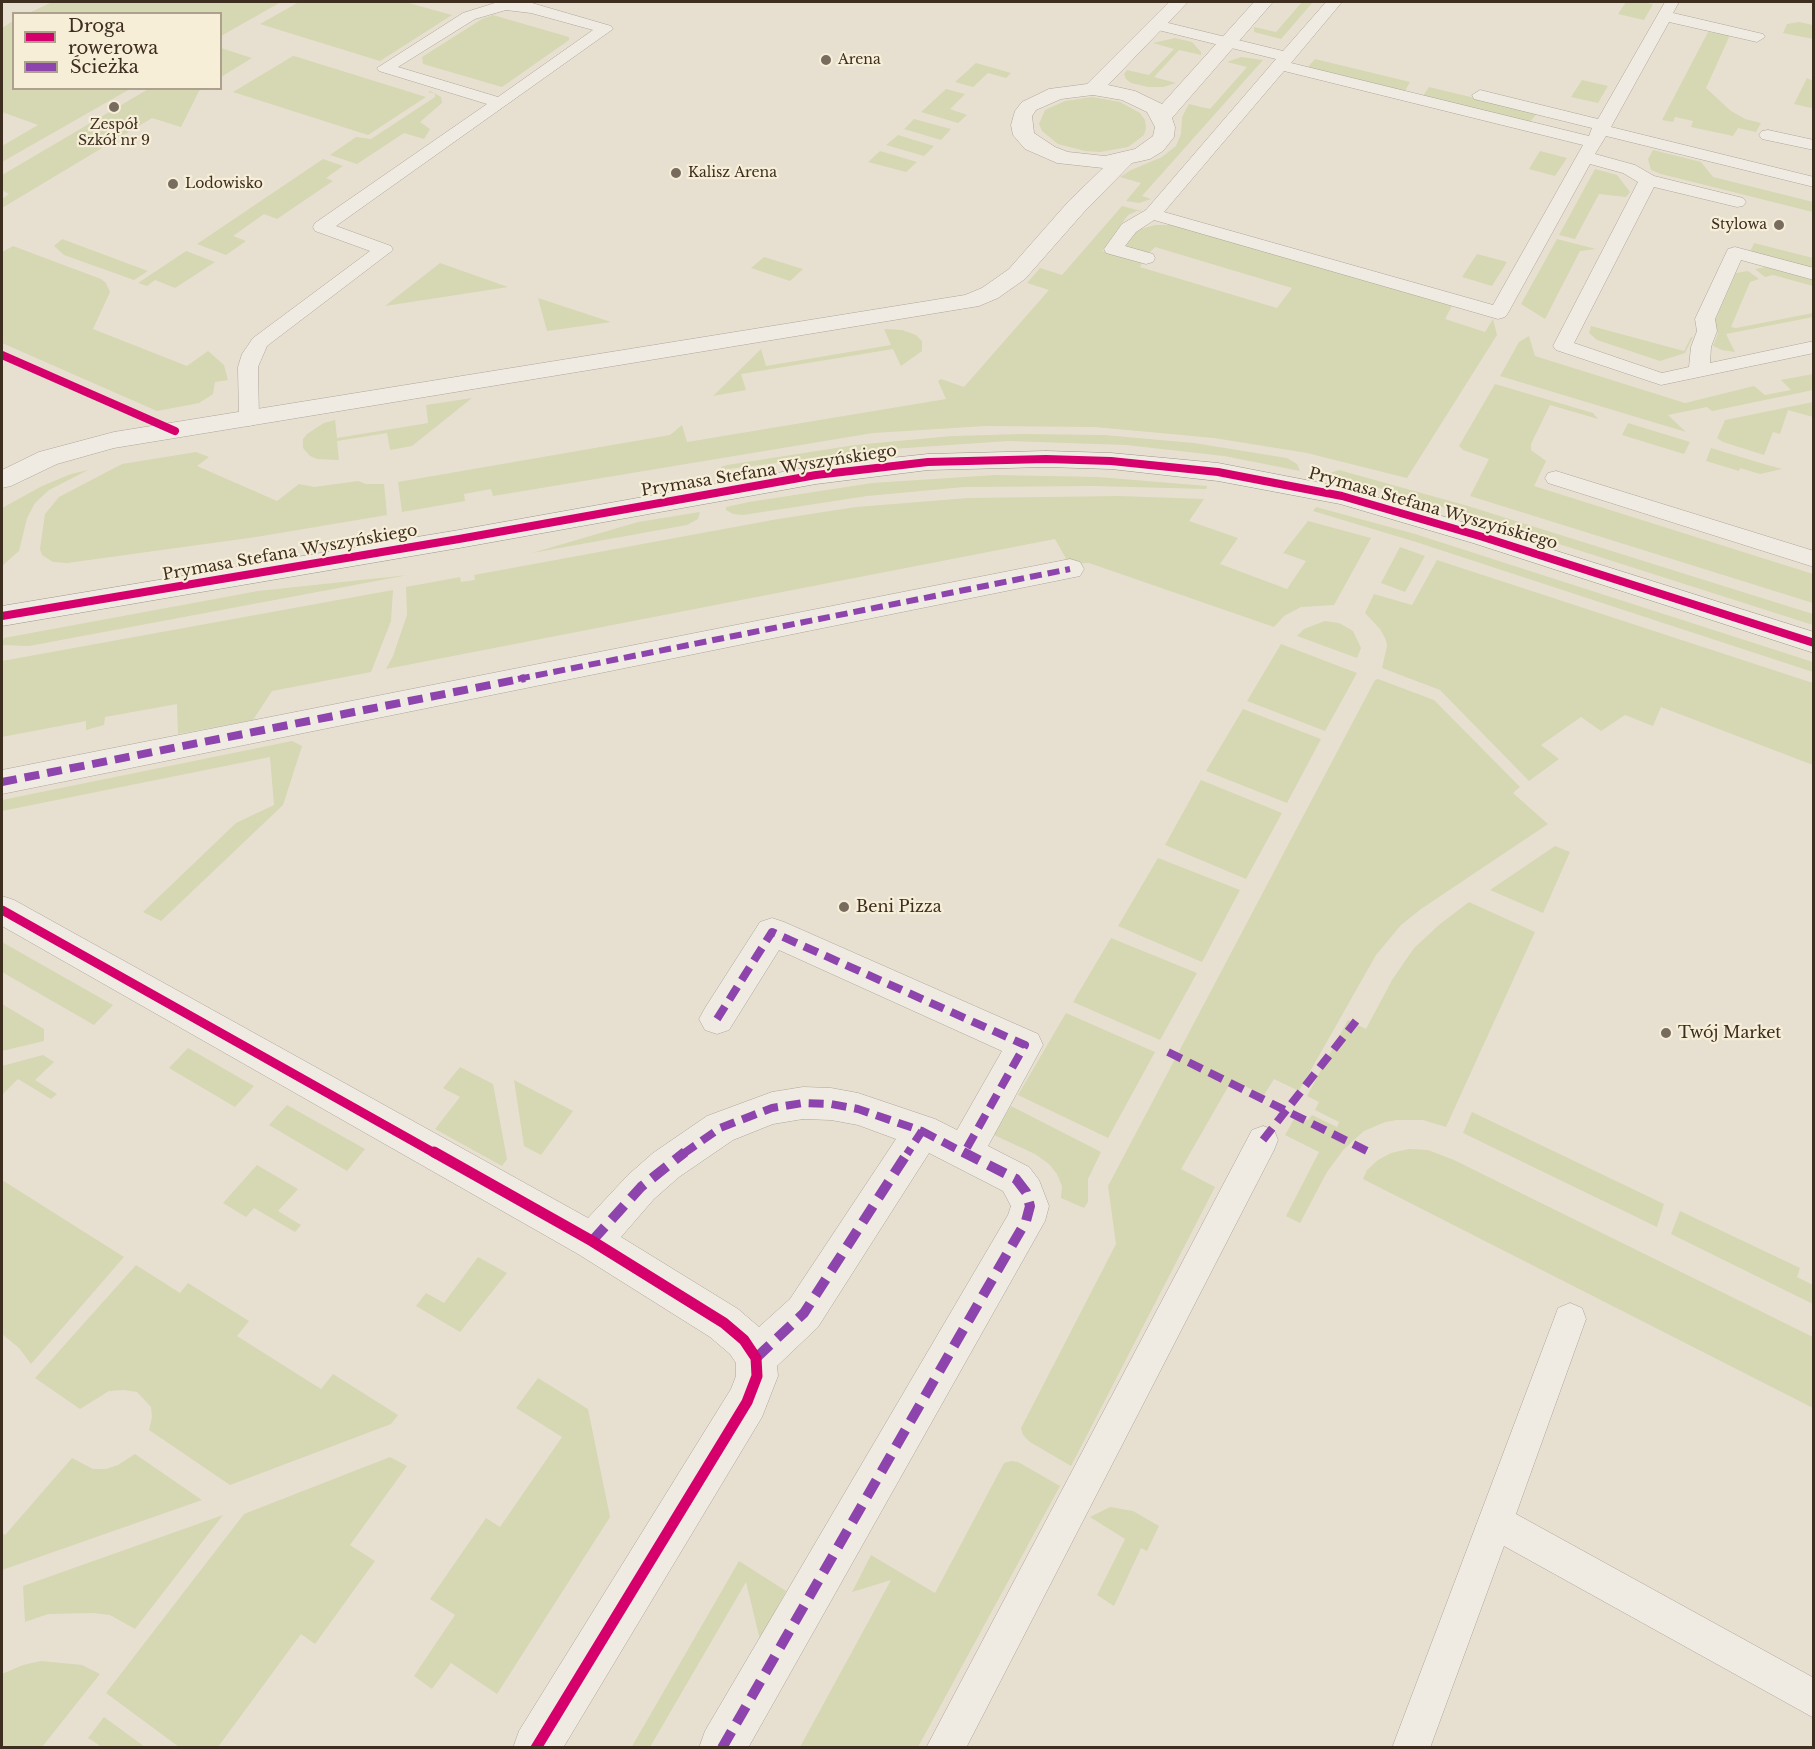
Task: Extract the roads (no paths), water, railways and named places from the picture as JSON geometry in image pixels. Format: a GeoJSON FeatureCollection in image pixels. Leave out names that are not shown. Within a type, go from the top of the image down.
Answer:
{"type":"FeatureCollection","features":[{"type":"Feature","properties":{"kind":"street"},"geometry":{"type":"LineString","coordinates":[[1093,89],[1179,2]]}},
{"type":"Feature","properties":{"kind":"street"},"geometry":{"type":"LineString","coordinates":[[1161,117],[1264,2]]}},
{"type":"Feature","properties":{"kind":"street"},"geometry":{"type":"LineString","coordinates":[[1093,89],[1128,95],[1142,100],[1161,117],[1165,127],[1163,137],[1155,146],[1142,154],[1124,159],[1084,161],[1047,152],[1033,144],[1024,135],[1021,125],[1022,115],[1029,106],[1041,98],[1065,91],[1093,89]]}},
{"type":"Feature","properties":{"kind":"street"},"geometry":{"type":"LineString","coordinates":[[1047,152],[1071,191]]}},
{"type":"Feature","properties":{"kind":"street"},"geometry":{"type":"LineString","coordinates":[[2,480],[48,458],[80,448],[971,301],[990,293],[1010,279],[1071,191],[1124,159]]}},
{"type":"Feature","properties":{"kind":"street","name":"Prymasa Stefana Wyszyńskiego"},"geometry":{"type":"LineString","coordinates":[[2,616],[412,547],[816,475],[928,462],[1046,459],[1111,461],[1218,472],[1342,496],[1483,537],[1814,643]]}},
{"type":"Feature","properties":{"kind":"street"},"geometry":{"type":"LineString","coordinates":[[2,782],[1070,569]]}},
{"type":"Feature","properties":{"kind":"street"},"geometry":{"type":"LineString","coordinates":[[2,910],[592,1241],[724,1323],[744,1340],[756,1358],[757,1376],[733,1429],[536,1748]]}},
{"type":"Feature","properties":{"kind":"street"},"geometry":{"type":"LineString","coordinates":[[717,1019],[772,932],[1025,1045],[964,1153]]}},
{"type":"Feature","properties":{"kind":"street"},"geometry":{"type":"LineString","coordinates":[[592,1241],[641,1187],[666,1165],[720,1128],[772,1108],[803,1103],[831,1104],[858,1109],[922,1131],[1016,1179],[1026,1192],[1030,1206],[1026,1221],[723,1748]]}},
{"type":"Feature","properties":{"kind":"street"},"geometry":{"type":"LineString","coordinates":[[756,1358],[804,1313],[922,1131]]}},
{"type":"Feature","properties":{"kind":"lane"},"geometry":{"type":"LineString","coordinates":[[1146,258],[1113,249],[1129,228],[1152,214],[1334,2]]}},
{"type":"Feature","properties":{"kind":"lane"},"geometry":{"type":"LineString","coordinates":[[249,419],[248,367],[252,354],[260,342],[384,250],[322,227],[500,103],[605,29],[532,8],[506,5],[493,7],[469,15],[385,68],[500,103]]}},
{"type":"Feature","properties":{"kind":"lane"},"geometry":{"type":"LineString","coordinates":[[1152,214],[1498,313],[1668,9],[1757,37]]}},
{"type":"Feature","properties":{"kind":"lane"},"geometry":{"type":"LineString","coordinates":[[1156,25],[1595,138],[1814,182]]}},
{"type":"Feature","properties":{"kind":"lane"},"geometry":{"type":"LineString","coordinates":[[1286,57],[1315,55]]}},
{"type":"Feature","properties":{"kind":"lane"},"geometry":{"type":"LineString","coordinates":[[1460,91],[1595,138],[1629,169],[1648,180],[1737,202]]}},
{"type":"Feature","properties":{"kind":"lane"},"geometry":{"type":"LineString","coordinates":[[1768,135],[1814,145]]}},
{"type":"Feature","properties":{"kind":"lane"},"geometry":{"type":"LineString","coordinates":[[1648,180],[1563,346],[1662,379],[1814,347]]}},
{"type":"Feature","properties":{"kind":"lane"},"geometry":{"type":"LineString","coordinates":[[1699,371],[1701,347],[1707,331],[1706,319],[1735,253],[1814,274]]}},
{"type":"Feature","properties":{"kind":"lane"},"geometry":{"type":"LineString","coordinates":[[1556,478],[1814,559]]}},
{"type":"Feature","properties":{"kind":"lane"},"geometry":{"type":"LineString","coordinates":[[945,1748],[1263,1140]]}},
{"type":"Feature","properties":{"kind":"lane"},"geometry":{"type":"LineString","coordinates":[[1411,1748],[1570,1319]]}},
{"type":"Feature","properties":{"kind":"lane"},"geometry":{"type":"LineString","coordinates":[[1495,1522],[1814,1699]]}},
{"type":"Feature","properties":{"kind":"place","name":"Arena"},"geometry":{"type":"Point","coordinates":[826,60]}},
{"type":"Feature","properties":{"kind":"place","name":"Zespół Szkół nr 9"},"geometry":{"type":"Point","coordinates":[114,107]}},
{"type":"Feature","properties":{"kind":"place","name":"Kalisz Arena"},"geometry":{"type":"Point","coordinates":[676,173]}},
{"type":"Feature","properties":{"kind":"place","name":"Lodowisko"},"geometry":{"type":"Point","coordinates":[173,184]}},
{"type":"Feature","properties":{"kind":"place","name":"Stylowa"},"geometry":{"type":"Point","coordinates":[1779,225]}},
{"type":"Feature","properties":{"kind":"place","name":"Beni Pizza"},"geometry":{"type":"Point","coordinates":[844,907]}},
{"type":"Feature","properties":{"kind":"place","name":"Twój Market"},"geometry":{"type":"Point","coordinates":[1666,1033]}}]}
